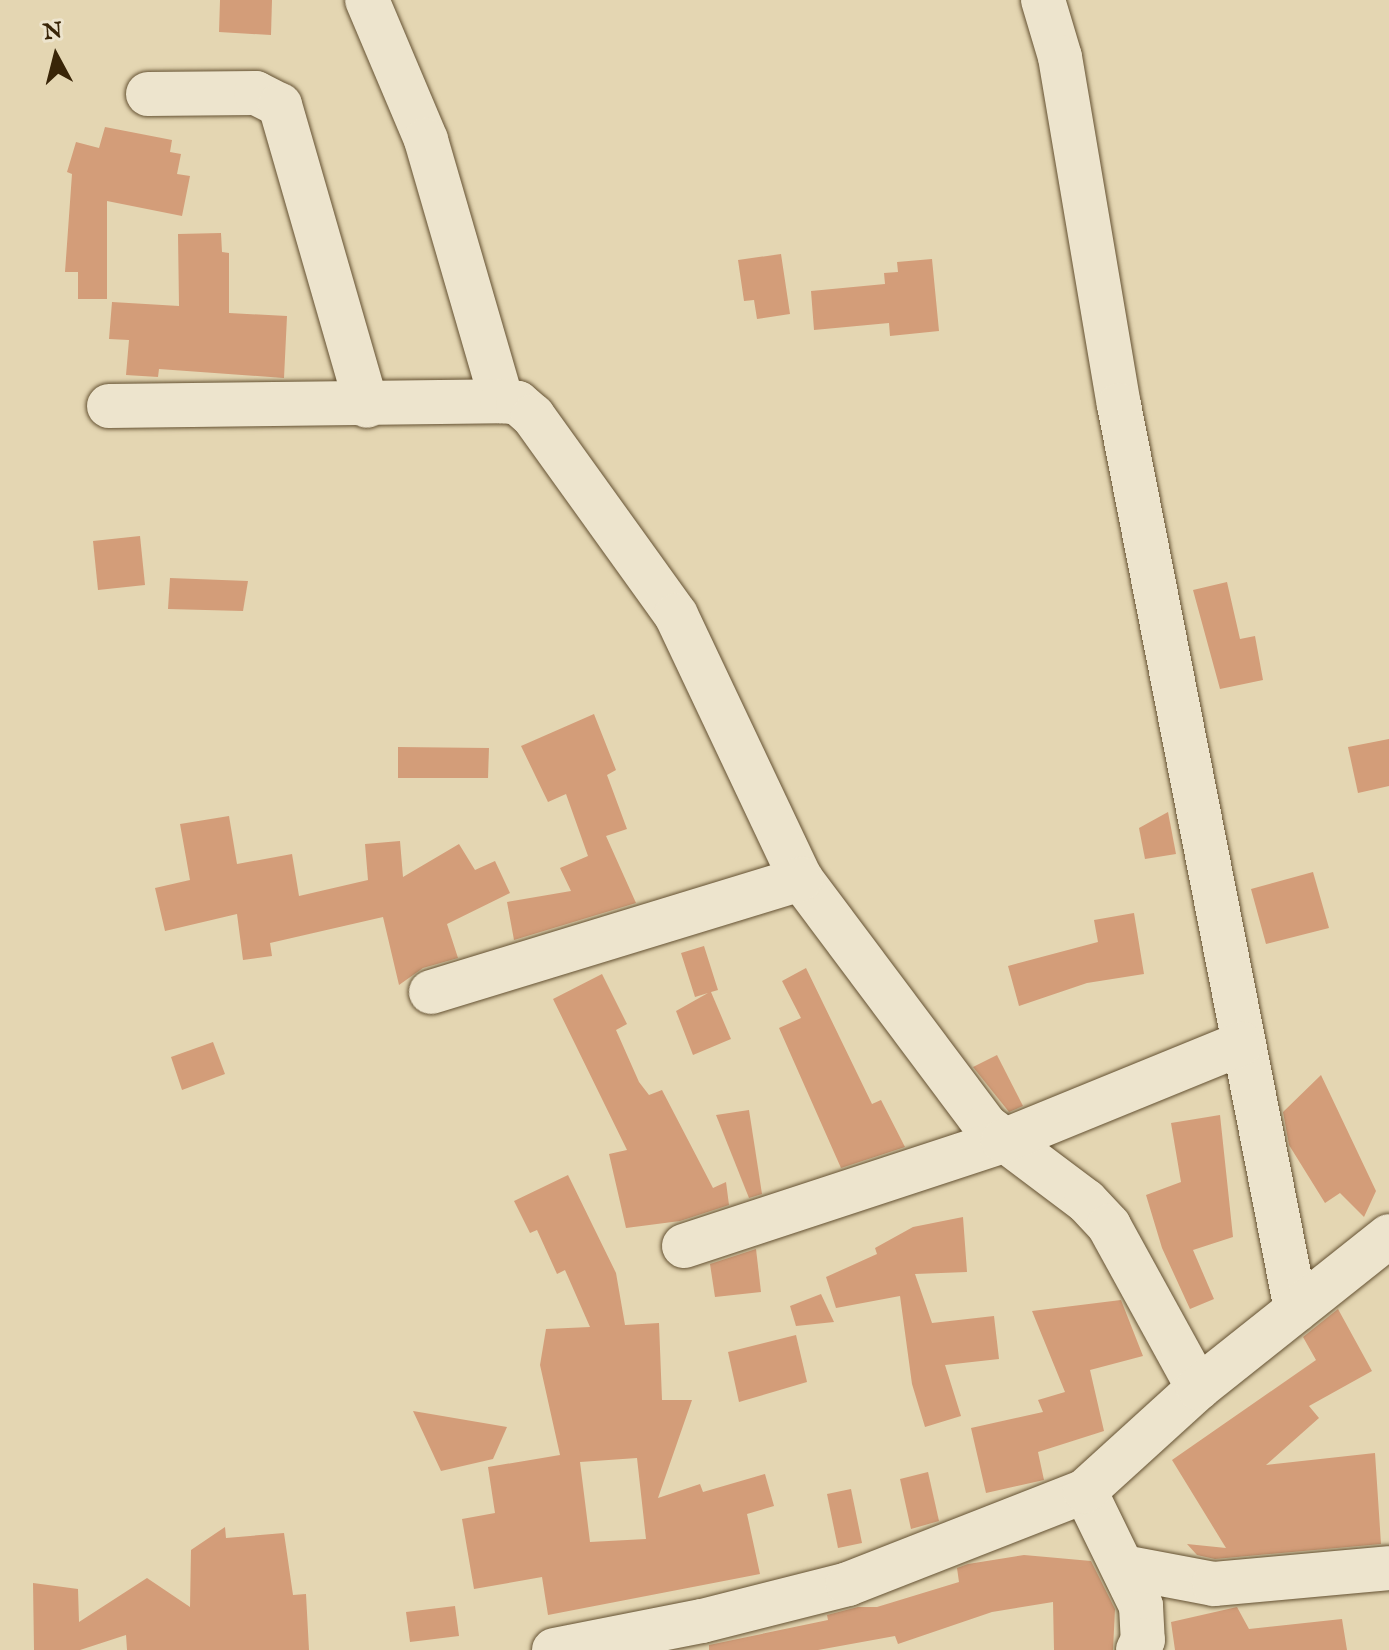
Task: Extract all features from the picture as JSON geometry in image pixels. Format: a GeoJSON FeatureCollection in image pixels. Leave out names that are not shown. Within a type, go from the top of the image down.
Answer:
{"type":"FeatureCollection","features":[{"type":"Feature","properties":{"kind":"street"},"geometry":{"type":"LineString","coordinates":[[367,0],[426,140],[502,401]]}},
{"type":"Feature","properties":{"kind":"street"},"geometry":{"type":"LineString","coordinates":[[1043,0],[1060,57],[1119,405],[1241,1044],[1296,1310]]}},
{"type":"Feature","properties":{"kind":"street"},"geometry":{"type":"LineString","coordinates":[[148,94],[256,93],[280,105],[367,406]]}},
{"type":"Feature","properties":{"kind":"street"},"geometry":{"type":"LineString","coordinates":[[109,406],[367,406],[502,401],[518,403],[533,416],[676,615],[801,879],[986,1126],[1086,1201],[1109,1226],[1198,1388]]}},
{"type":"Feature","properties":{"kind":"street"},"geometry":{"type":"LineString","coordinates":[[431,992],[801,879]]}},
{"type":"Feature","properties":{"kind":"street"},"geometry":{"type":"LineString","coordinates":[[684,1246],[1003,1141],[1241,1044]]}},
{"type":"Feature","properties":{"kind":"street"},"geometry":{"type":"LineString","coordinates":[[554,1650],[702,1621],[848,1584],[1085,1491],[1198,1388],[1389,1236]]}},
{"type":"Feature","properties":{"kind":"street"},"geometry":{"type":"LineString","coordinates":[[1085,1491],[1141,1606],[1143,1640],[1138,1650]]}},
{"type":"Feature","properties":{"kind":"street"},"geometry":{"type":"LineString","coordinates":[[1124,1567],[1214,1584],[1389,1568]]}},
{"type":"Feature","properties":{"kind":"building"},"geometry":{"type":"Polygon","coordinates":[[[220,0],[272,0],[271,35],[219,32],[220,0]]]}},
{"type":"Feature","properties":{"kind":"building"},"geometry":{"type":"Polygon","coordinates":[[[105,127],[172,140],[170,152],[181,154],[177,174],[190,176],[182,216],[107,201],[107,299],[78,299],[78,272],[65,272],[72,174],[67,172],[76,142],[99,148],[105,127]]]}},
{"type":"Feature","properties":{"kind":"building"},"geometry":{"type":"Polygon","coordinates":[[[221,233],[222,252],[229,253],[229,313],[287,316],[284,378],[159,369],[158,377],[126,375],[129,340],[109,339],[112,302],[179,306],[178,234],[221,233]]]}},
{"type":"Feature","properties":{"kind":"building"},"geometry":{"type":"Polygon","coordinates":[[[781,254],[790,314],[757,319],[754,300],[744,301],[738,260],[781,254]]]}},
{"type":"Feature","properties":{"kind":"building"},"geometry":{"type":"Polygon","coordinates":[[[932,259],[939,331],[890,336],[889,323],[814,330],[811,291],[885,284],[884,273],[898,272],[897,262],[932,259]]]}},
{"type":"Feature","properties":{"kind":"building"},"geometry":{"type":"Polygon","coordinates":[[[140,536],[145,585],[98,590],[93,541],[140,536]]]}},
{"type":"Feature","properties":{"kind":"building"},"geometry":{"type":"Polygon","coordinates":[[[170,578],[248,581],[243,611],[168,609],[170,578]]]}},
{"type":"Feature","properties":{"kind":"building"},"geometry":{"type":"Polygon","coordinates":[[[1227,582],[1240,639],[1255,636],[1263,680],[1220,689],[1193,590],[1227,582]]]}},
{"type":"Feature","properties":{"kind":"building"},"geometry":{"type":"Polygon","coordinates":[[[594,714],[616,770],[607,775],[627,829],[606,836],[636,903],[514,940],[507,902],[571,891],[560,868],[588,856],[566,794],[548,802],[521,746],[594,714]]]}},
{"type":"Feature","properties":{"kind":"building"},"geometry":{"type":"Polygon","coordinates":[[[1389,739],[1389,786],[1358,793],[1348,747],[1389,739]]]}},
{"type":"Feature","properties":{"kind":"building"},"geometry":{"type":"Polygon","coordinates":[[[398,747],[489,748],[488,778],[398,778],[398,747]]]}},
{"type":"Feature","properties":{"kind":"building"},"geometry":{"type":"Polygon","coordinates":[[[1168,812],[1176,854],[1145,859],[1139,828],[1168,812]]]}},
{"type":"Feature","properties":{"kind":"building"},"geometry":{"type":"Polygon","coordinates":[[[229,816],[237,864],[292,854],[299,896],[368,880],[365,844],[400,841],[403,877],[459,844],[475,870],[495,861],[510,893],[447,924],[458,958],[423,968],[399,985],[383,917],[270,943],[272,956],[243,960],[237,914],[165,931],[155,888],[190,880],[180,824],[229,816]]]}},
{"type":"Feature","properties":{"kind":"building"},"geometry":{"type":"Polygon","coordinates":[[[1313,872],[1329,928],[1266,944],[1251,889],[1313,872]]]}},
{"type":"Feature","properties":{"kind":"building"},"geometry":{"type":"Polygon","coordinates":[[[1134,913],[1144,974],[1087,983],[1019,1006],[1008,966],[1098,942],[1094,920],[1134,913]]]}},
{"type":"Feature","properties":{"kind":"building"},"geometry":{"type":"Polygon","coordinates":[[[704,946],[718,990],[711,992],[731,1039],[693,1055],[676,1011],[708,993],[695,997],[681,953],[704,946]]]}},
{"type":"Feature","properties":{"kind":"building"},"geometry":{"type":"Polygon","coordinates":[[[806,968],[872,1104],[881,1100],[905,1147],[841,1168],[779,1028],[801,1018],[782,981],[806,968]]]}},
{"type":"Feature","properties":{"kind":"building"},"geometry":{"type":"Polygon","coordinates":[[[602,974],[627,1024],[616,1030],[639,1082],[649,1095],[662,1090],[713,1188],[726,1182],[729,1205],[680,1221],[626,1228],[609,1154],[627,1150],[553,999],[602,974]]]}},
{"type":"Feature","properties":{"kind":"building"},"geometry":{"type":"Polygon","coordinates":[[[213,1042],[225,1074],[182,1090],[171,1057],[213,1042]]]}},
{"type":"Feature","properties":{"kind":"building"},"geometry":{"type":"Polygon","coordinates":[[[997,1055],[1023,1106],[1009,1112],[973,1067],[997,1055]]]}},
{"type":"Feature","properties":{"kind":"building"},"geometry":{"type":"Polygon","coordinates":[[[1321,1075],[1376,1191],[1364,1217],[1340,1193],[1325,1203],[1289,1145],[1283,1112],[1321,1075]]]}},
{"type":"Feature","properties":{"kind":"building"},"geometry":{"type":"Polygon","coordinates":[[[749,1110],[762,1194],[749,1198],[716,1115],[749,1110]]]}},
{"type":"Feature","properties":{"kind":"building"},"geometry":{"type":"Polygon","coordinates":[[[1220,1115],[1233,1237],[1193,1250],[1214,1299],[1190,1309],[1162,1248],[1146,1195],[1181,1182],[1171,1123],[1220,1115]]]}},
{"type":"Feature","properties":{"kind":"building"},"geometry":{"type":"Polygon","coordinates":[[[568,1175],[616,1273],[625,1325],[659,1323],[662,1400],[692,1400],[658,1498],[700,1484],[703,1492],[765,1474],[774,1506],[747,1514],[760,1574],[548,1615],[542,1577],[474,1589],[462,1519],[495,1513],[488,1467],[560,1455],[540,1365],[546,1329],[590,1327],[565,1270],[557,1274],[537,1230],[530,1233],[514,1201],[568,1175]],[[637,1458],[580,1462],[590,1542],[646,1539],[637,1458]]]}},
{"type":"Feature","properties":{"kind":"building"},"geometry":{"type":"Polygon","coordinates":[[[963,1217],[967,1272],[915,1274],[932,1323],[994,1316],[999,1359],[945,1365],[961,1416],[925,1427],[912,1384],[900,1296],[836,1308],[826,1277],[877,1254],[875,1248],[913,1227],[963,1217]]]}},
{"type":"Feature","properties":{"kind":"building"},"geometry":{"type":"Polygon","coordinates":[[[756,1249],[761,1292],[715,1297],[710,1264],[756,1249]]]}},
{"type":"Feature","properties":{"kind":"building"},"geometry":{"type":"Polygon","coordinates":[[[821,1294],[834,1322],[796,1326],[790,1306],[821,1294]]]}},
{"type":"Feature","properties":{"kind":"building"},"geometry":{"type":"Polygon","coordinates":[[[1121,1300],[1143,1356],[1090,1370],[1104,1431],[1038,1452],[1044,1480],[986,1493],[971,1428],[1043,1412],[1038,1400],[1065,1392],[1032,1311],[1121,1300]]]}},
{"type":"Feature","properties":{"kind":"building"},"geometry":{"type":"Polygon","coordinates":[[[1338,1309],[1372,1371],[1309,1406],[1319,1418],[1266,1465],[1375,1453],[1381,1544],[1215,1559],[1197,1555],[1187,1544],[1226,1548],[1172,1460],[1316,1360],[1303,1337],[1338,1309]]]}},
{"type":"Feature","properties":{"kind":"building"},"geometry":{"type":"Polygon","coordinates":[[[796,1335],[807,1382],[739,1402],[728,1352],[796,1335]]]}},
{"type":"Feature","properties":{"kind":"building"},"geometry":{"type":"Polygon","coordinates":[[[413,1411],[507,1427],[493,1459],[441,1471],[413,1411]]]}},
{"type":"Feature","properties":{"kind":"building"},"geometry":{"type":"Polygon","coordinates":[[[928,1472],[939,1521],[911,1529],[900,1479],[928,1472]]]}},
{"type":"Feature","properties":{"kind":"building"},"geometry":{"type":"Polygon","coordinates":[[[851,1489],[862,1543],[838,1548],[827,1494],[851,1489]]]}},
{"type":"Feature","properties":{"kind":"building"},"geometry":{"type":"Polygon","coordinates":[[[225,1527],[226,1538],[284,1533],[293,1595],[306,1594],[309,1650],[127,1650],[126,1635],[80,1650],[34,1650],[33,1583],[78,1589],[79,1622],[147,1578],[190,1607],[191,1550],[225,1527]]]}},
{"type":"Feature","properties":{"kind":"building"},"geometry":{"type":"Polygon","coordinates":[[[1024,1555],[1091,1561],[1115,1609],[1113,1650],[1054,1650],[1053,1602],[992,1612],[898,1644],[895,1636],[818,1650],[709,1650],[709,1645],[828,1620],[827,1615],[858,1607],[877,1607],[959,1582],[957,1568],[968,1564],[1024,1555]]]}},
{"type":"Feature","properties":{"kind":"building"},"geometry":{"type":"Polygon","coordinates":[[[455,1606],[459,1636],[410,1642],[406,1612],[455,1606]]]}},
{"type":"Feature","properties":{"kind":"building"},"geometry":{"type":"Polygon","coordinates":[[[1237,1607],[1249,1629],[1342,1619],[1347,1650],[1175,1650],[1171,1622],[1237,1607]]]}}]}
